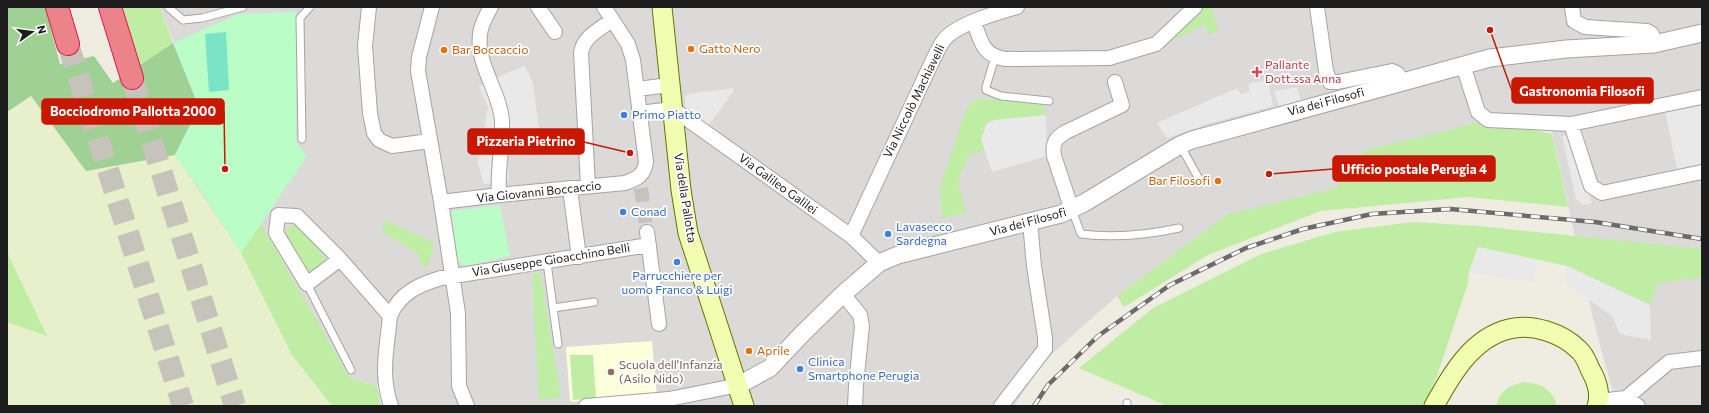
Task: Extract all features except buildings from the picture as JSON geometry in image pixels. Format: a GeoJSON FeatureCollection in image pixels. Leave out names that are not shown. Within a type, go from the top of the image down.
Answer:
{"type":"FeatureCollection","features":[{"type":"Feature","properties":{"kind":"highway"},"geometry":{"type":"LineString","coordinates":[[57,7],[68,44]]}},
{"type":"Feature","properties":{"kind":"highway"},"geometry":{"type":"LineString","coordinates":[[112,7],[117,30],[132,78]]}},
{"type":"Feature","properties":{"kind":"main road","name":"Via della Pallotta"},"geometry":{"type":"LineString","coordinates":[[662,7],[681,190],[688,233],[739,385],[744,406]]}},
{"type":"Feature","properties":{"kind":"main road"},"geometry":{"type":"LineString","coordinates":[[1434,406],[1447,381],[1469,353],[1485,340],[1508,329],[1535,327],[1561,337],[1580,350],[1596,380],[1597,404]]}},
{"type":"Feature","properties":{"kind":"street"},"geometry":{"type":"LineString","coordinates":[[369,7],[365,46],[370,113],[374,133],[379,140],[392,146],[430,141]]}},
{"type":"Feature","properties":{"kind":"street"},"geometry":{"type":"LineString","coordinates":[[432,7],[419,57],[418,70],[441,202],[458,313],[459,386],[467,406]]}},
{"type":"Feature","properties":{"kind":"street"},"geometry":{"type":"LineString","coordinates":[[491,7],[484,20],[480,39],[483,61],[501,109],[502,132],[498,183],[499,195]]}},
{"type":"Feature","properties":{"kind":"street"},"geometry":{"type":"LineString","coordinates":[[538,7],[555,32]]}},
{"type":"Feature","properties":{"kind":"street"},"geometry":{"type":"LineString","coordinates":[[604,7],[631,51],[640,113],[673,109]]}},
{"type":"Feature","properties":{"kind":"street","name":"Via Niccolò Machiavelli"},"geometry":{"type":"LineString","coordinates":[[851,236],[944,39],[956,31],[988,15],[1017,7]]}},
{"type":"Feature","properties":{"kind":"street"},"geometry":{"type":"LineString","coordinates":[[974,22],[985,50],[995,57],[1005,59],[1109,58],[1156,44],[1195,7]]}},
{"type":"Feature","properties":{"kind":"street","name":"Via dei Filosofi"},"geometry":{"type":"LineString","coordinates":[[1317,7],[1326,71],[1330,82],[1338,82],[1392,71],[1398,74],[1401,82]]}},
{"type":"Feature","properties":{"kind":"street"},"geometry":{"type":"LineString","coordinates":[[1572,7],[1574,21],[1585,27],[1647,31],[1652,34],[1654,44]]}},
{"type":"Feature","properties":{"kind":"street"},"geometry":{"type":"LineString","coordinates":[[588,186],[580,54],[585,41],[612,20]]}},
{"type":"Feature","properties":{"kind":"street","name":"Via dei Filosofi"},"geometry":{"type":"LineString","coordinates":[[739,385],[770,368],[843,294],[879,263],[898,255],[1072,210],[1180,145],[1208,134],[1490,58],[1566,49],[1654,44],[1702,33]]}},
{"type":"Feature","properties":{"kind":"street"},"geometry":{"type":"LineString","coordinates":[[1463,65],[1478,112],[1488,120],[1571,124],[1702,97]]}},
{"type":"Feature","properties":{"kind":"street"},"geometry":{"type":"LineString","coordinates":[[1072,210],[1054,156],[1052,148],[1054,142],[1059,136],[1066,132],[1122,104],[1115,82]]}},
{"type":"Feature","properties":{"kind":"street"},"geometry":{"type":"LineString","coordinates":[[637,89],[670,85]]}},
{"type":"Feature","properties":{"kind":"street","name":"Via Galileo Galilei"},"geometry":{"type":"LineString","coordinates":[[673,109],[851,236],[879,263]]}},
{"type":"Feature","properties":{"kind":"street","name":"Via Giovanni Boccaccio"},"geometry":{"type":"LineString","coordinates":[[441,202],[588,186],[639,183],[646,162],[640,113]]}},
{"type":"Feature","properties":{"kind":"street"},"geometry":{"type":"LineString","coordinates":[[1571,124],[1591,186],[1602,193],[1702,172]]}},
{"type":"Feature","properties":{"kind":"street"},"geometry":{"type":"LineString","coordinates":[[570,189],[579,257]]}},
{"type":"Feature","properties":{"kind":"street"},"geometry":{"type":"LineString","coordinates":[[340,259],[307,284],[276,233],[278,215],[297,216],[340,259],[390,316],[385,362],[385,388],[391,406]]}},
{"type":"Feature","properties":{"kind":"street"},"geometry":{"type":"LineString","coordinates":[[1001,406],[1045,349],[1045,338],[1034,266],[1030,222]]}},
{"type":"Feature","properties":{"kind":"street","name":"Via Giuseppe Gioacchino Belli"},"geometry":{"type":"LineString","coordinates":[[390,316],[395,304],[409,291],[426,283],[453,276],[579,257],[648,238],[659,324]]}},
{"type":"Feature","properties":{"kind":"street"},"geometry":{"type":"LineString","coordinates":[[843,294],[860,315],[862,326],[855,406]]}},
{"type":"Feature","properties":{"kind":"street"},"geometry":{"type":"LineString","coordinates":[[1597,404],[1626,398],[1669,362],[1702,358]]}},
{"type":"Feature","properties":{"kind":"street"},"geometry":{"type":"LineString","coordinates":[[586,406],[668,399],[739,385]]}},
{"type":"Feature","properties":{"kind":"street"},"geometry":{"type":"LineString","coordinates":[[1626,398],[1638,406]]}},
{"type":"Feature","properties":{"kind":"lane"},"geometry":{"type":"LineString","coordinates":[[168,7],[183,20],[202,18],[243,7]]}},
{"type":"Feature","properties":{"kind":"lane"},"geometry":{"type":"LineString","coordinates":[[302,139],[300,18],[310,7]]}},
{"type":"Feature","properties":{"kind":"lane"},"geometry":{"type":"LineString","coordinates":[[995,57],[986,90],[1001,96],[1049,101]]}},
{"type":"Feature","properties":{"kind":"lane"},"geometry":{"type":"LineString","coordinates":[[1180,145],[1199,179]]}},
{"type":"Feature","properties":{"kind":"lane"},"geometry":{"type":"LineString","coordinates":[[1072,210],[1081,234],[1103,236],[1162,232],[1180,228]]}},
{"type":"Feature","properties":{"kind":"lane"},"geometry":{"type":"LineString","coordinates":[[547,262],[558,344]]}},
{"type":"Feature","properties":{"kind":"lane"},"geometry":{"type":"LineString","coordinates":[[307,284],[351,370]]}},
{"type":"Feature","properties":{"kind":"lane"},"geometry":{"type":"LineString","coordinates":[[553,308],[594,302]]}},
{"type":"Feature","properties":{"kind":"shaded area"},"geometry":{"type":"Polygon","coordinates":[[[160,7],[1702,7],[1702,406],[1621,406],[1615,399],[1594,323],[1550,123],[1363,151],[1336,188],[1228,215],[1117,296],[1044,361],[1014,406],[391,406],[385,388],[350,378],[261,224],[241,253],[175,155],[199,106],[160,7]]]}},
{"type":"Feature","properties":{"kind":"shaded area"},"geometry":{"type":"Polygon","coordinates":[[[525,66],[533,83],[539,129],[545,129],[546,150],[507,153],[509,181],[484,184],[478,163],[488,107],[479,87],[490,80],[525,66]]]}},
{"type":"Feature","properties":{"kind":"shaded area"},"geometry":{"type":"Polygon","coordinates":[[[1268,80],[1273,106],[1207,124],[1167,138],[1157,123],[1237,88],[1241,94],[1250,91],[1248,84],[1268,80]]]}},
{"type":"Feature","properties":{"kind":"shaded area"},"geometry":{"type":"Polygon","coordinates":[[[1297,87],[1301,101],[1279,106],[1274,91],[1297,87]]]}},
{"type":"Feature","properties":{"kind":"shaded area"},"geometry":{"type":"Polygon","coordinates":[[[733,88],[733,92],[708,126],[688,112],[685,107],[685,97],[688,94],[733,88]]]}},
{"type":"Feature","properties":{"kind":"shaded area"},"geometry":{"type":"Polygon","coordinates":[[[31,96],[86,171],[175,155],[241,253],[292,355],[332,406],[7,406],[7,322],[47,335],[7,252],[7,112],[31,96]]]}},
{"type":"Feature","properties":{"kind":"shaded area"},"geometry":{"type":"Polygon","coordinates":[[[1701,104],[1702,164],[1677,169],[1665,111],[1701,104]]]}},
{"type":"Feature","properties":{"kind":"shaded area"},"geometry":{"type":"Polygon","coordinates":[[[1046,115],[1047,156],[992,172],[981,139],[987,123],[995,120],[1046,115]]]}},
{"type":"Feature","properties":{"kind":"shaded area"},"geometry":{"type":"Polygon","coordinates":[[[1583,132],[1595,181],[1586,184],[1592,203],[1583,205],[1576,199],[1562,136],[1583,132]]]}},
{"type":"Feature","properties":{"kind":"shaded area"},"geometry":{"type":"Polygon","coordinates":[[[1478,247],[1537,260],[1533,282],[1469,272],[1478,247]]]}},
{"type":"Feature","properties":{"kind":"shaded area"},"geometry":{"type":"Polygon","coordinates":[[[1567,266],[1650,305],[1651,340],[1620,334],[1612,316],[1565,283],[1567,266]]]}},
{"type":"Feature","properties":{"kind":"shaded area","name":"Scuola dell'Infanzia (Asilo Nido)"},"geometry":{"type":"Polygon","coordinates":[[[652,341],[657,397],[570,402],[566,347],[652,341]]]}},
{"type":"Feature","properties":{"kind":"green space"},"geometry":{"type":"Polygon","coordinates":[[[7,7],[45,7],[60,64],[94,56],[113,83],[173,43],[199,107],[175,155],[86,171],[31,96],[7,112],[7,7]]]}},
{"type":"Feature","properties":{"kind":"green space"},"geometry":{"type":"Polygon","coordinates":[[[122,7],[160,7],[173,43],[138,66],[122,7]]]}},
{"type":"Feature","properties":{"kind":"green space"},"geometry":{"type":"Polygon","coordinates":[[[1201,7],[1212,7],[1218,31],[1208,35],[1205,24],[1167,43],[1202,10],[1201,7]]]}},
{"type":"Feature","properties":{"kind":"green space"},"geometry":{"type":"Polygon","coordinates":[[[296,12],[296,142],[307,156],[241,253],[203,194],[175,155],[199,107],[173,43],[239,14],[296,12]]]}},
{"type":"Feature","properties":{"kind":"green space"},"geometry":{"type":"Polygon","coordinates":[[[226,32],[229,90],[209,92],[205,34],[226,32]]]}},
{"type":"Feature","properties":{"kind":"green space"},"geometry":{"type":"Polygon","coordinates":[[[980,99],[1036,101],[1045,108],[1046,115],[995,120],[987,123],[981,139],[984,152],[969,154],[958,181],[966,213],[942,219],[940,187],[966,110],[972,101],[980,99]]]}},
{"type":"Feature","properties":{"kind":"green space"},"geometry":{"type":"Polygon","coordinates":[[[1488,120],[1552,134],[1568,207],[1468,197],[1321,211],[1208,255],[1124,307],[1117,296],[1228,214],[1336,188],[1363,151],[1488,120]]]}},
{"type":"Feature","properties":{"kind":"green space"},"geometry":{"type":"Polygon","coordinates":[[[500,205],[510,256],[465,266],[458,261],[451,211],[500,205]]]}},
{"type":"Feature","properties":{"kind":"green space"},"geometry":{"type":"Polygon","coordinates":[[[384,220],[434,242],[428,266],[421,266],[418,254],[383,232],[384,220]]]}},
{"type":"Feature","properties":{"kind":"green space"},"geometry":{"type":"Polygon","coordinates":[[[1413,222],[1478,226],[1702,249],[1702,277],[1658,283],[1650,305],[1567,266],[1478,247],[1469,272],[1468,283],[1437,376],[1423,406],[1167,406],[1079,368],[1153,308],[1261,254],[1335,232],[1413,222]]]}},
{"type":"Feature","properties":{"kind":"green space"},"geometry":{"type":"Polygon","coordinates":[[[294,223],[328,260],[311,274],[282,235],[294,223]]]}},
{"type":"Feature","properties":{"kind":"green space"},"geometry":{"type":"Polygon","coordinates":[[[261,224],[350,378],[377,386],[381,406],[332,406],[292,355],[241,253],[261,224]]]}},
{"type":"Feature","properties":{"kind":"green space"},"geometry":{"type":"Polygon","coordinates":[[[7,252],[47,336],[7,322],[7,252]]]}},
{"type":"Feature","properties":{"kind":"green space"},"geometry":{"type":"Polygon","coordinates":[[[540,272],[561,397],[539,400],[532,275],[540,272]]]}},
{"type":"Feature","properties":{"kind":"green space"},"geometry":{"type":"Polygon","coordinates":[[[570,355],[593,355],[596,398],[573,400],[570,355]]]}},
{"type":"Feature","properties":{"kind":"green space"},"geometry":{"type":"Polygon","coordinates":[[[1523,382],[1535,384],[1549,391],[1557,406],[1496,406],[1500,396],[1505,390],[1523,382]]]}},
{"type":"Feature","properties":{"kind":"tunnel"},"geometry":{"type":"LineString","coordinates":[[68,44],[183,406]]}},
{"type":"Feature","properties":{"kind":"tunnel"},"geometry":{"type":"LineString","coordinates":[[132,78],[235,406]]}},
{"type":"Feature","properties":{"kind":"tunnel"},"geometry":{"type":"LineString","coordinates":[[641,188],[647,232]]}},
{"type":"Feature","properties":{"kind":"railway"},"geometry":{"type":"LineString","coordinates":[[1034,406],[1048,385],[1098,336],[1170,285],[1246,248],[1303,229],[1372,214],[1450,209],[1595,222],[1702,239]]}},
{"type":"Feature","properties":{"kind":"place","name":"Gastronomia Filosofi"},"geometry":{"type":"Point","coordinates":[1490,30]}},
{"type":"Feature","properties":{"kind":"place","name":"Gatto Nero"},"geometry":{"type":"Point","coordinates":[691,49]}},
{"type":"Feature","properties":{"kind":"place","name":"Bar Boccaccio"},"geometry":{"type":"Point","coordinates":[444,50]}},
{"type":"Feature","properties":{"kind":"place","name":"Pallante Dott.ssa Anna"},"geometry":{"type":"Point","coordinates":[1257,72]}},
{"type":"Feature","properties":{"kind":"place","name":"Primo Piatto"},"geometry":{"type":"Point","coordinates":[624,115]}},
{"type":"Feature","properties":{"kind":"place","name":"Pizzeria Pietrino"},"geometry":{"type":"Point","coordinates":[630,153]}},
{"type":"Feature","properties":{"kind":"place","name":"Bocciodromo Pallotta 2000"},"geometry":{"type":"Point","coordinates":[225,169]}},
{"type":"Feature","properties":{"kind":"place","name":"Ufficio postale Perugia 4"},"geometry":{"type":"Point","coordinates":[1269,174]}},
{"type":"Feature","properties":{"kind":"place","name":"Bar Filosofi"},"geometry":{"type":"Point","coordinates":[1218,181]}},
{"type":"Feature","properties":{"kind":"place","name":"Conad"},"geometry":{"type":"Point","coordinates":[623,212]}},
{"type":"Feature","properties":{"kind":"place","name":"Lavasecco Sardegna"},"geometry":{"type":"Point","coordinates":[888,234]}},
{"type":"Feature","properties":{"kind":"place","name":"Parrucchiere per uomo Franco & Luigi"},"geometry":{"type":"Point","coordinates":[677,262]}},
{"type":"Feature","properties":{"kind":"place","name":"Aprile"},"geometry":{"type":"Point","coordinates":[749,351]}},
{"type":"Feature","properties":{"kind":"place","name":"Clinica Smartphone Perugia"},"geometry":{"type":"Point","coordinates":[800,369]}},
{"type":"Feature","properties":{"kind":"place","name":"Scuola dell'Infanzia (Asilo Nido)"},"geometry":{"type":"Point","coordinates":[611,372]}}]}
